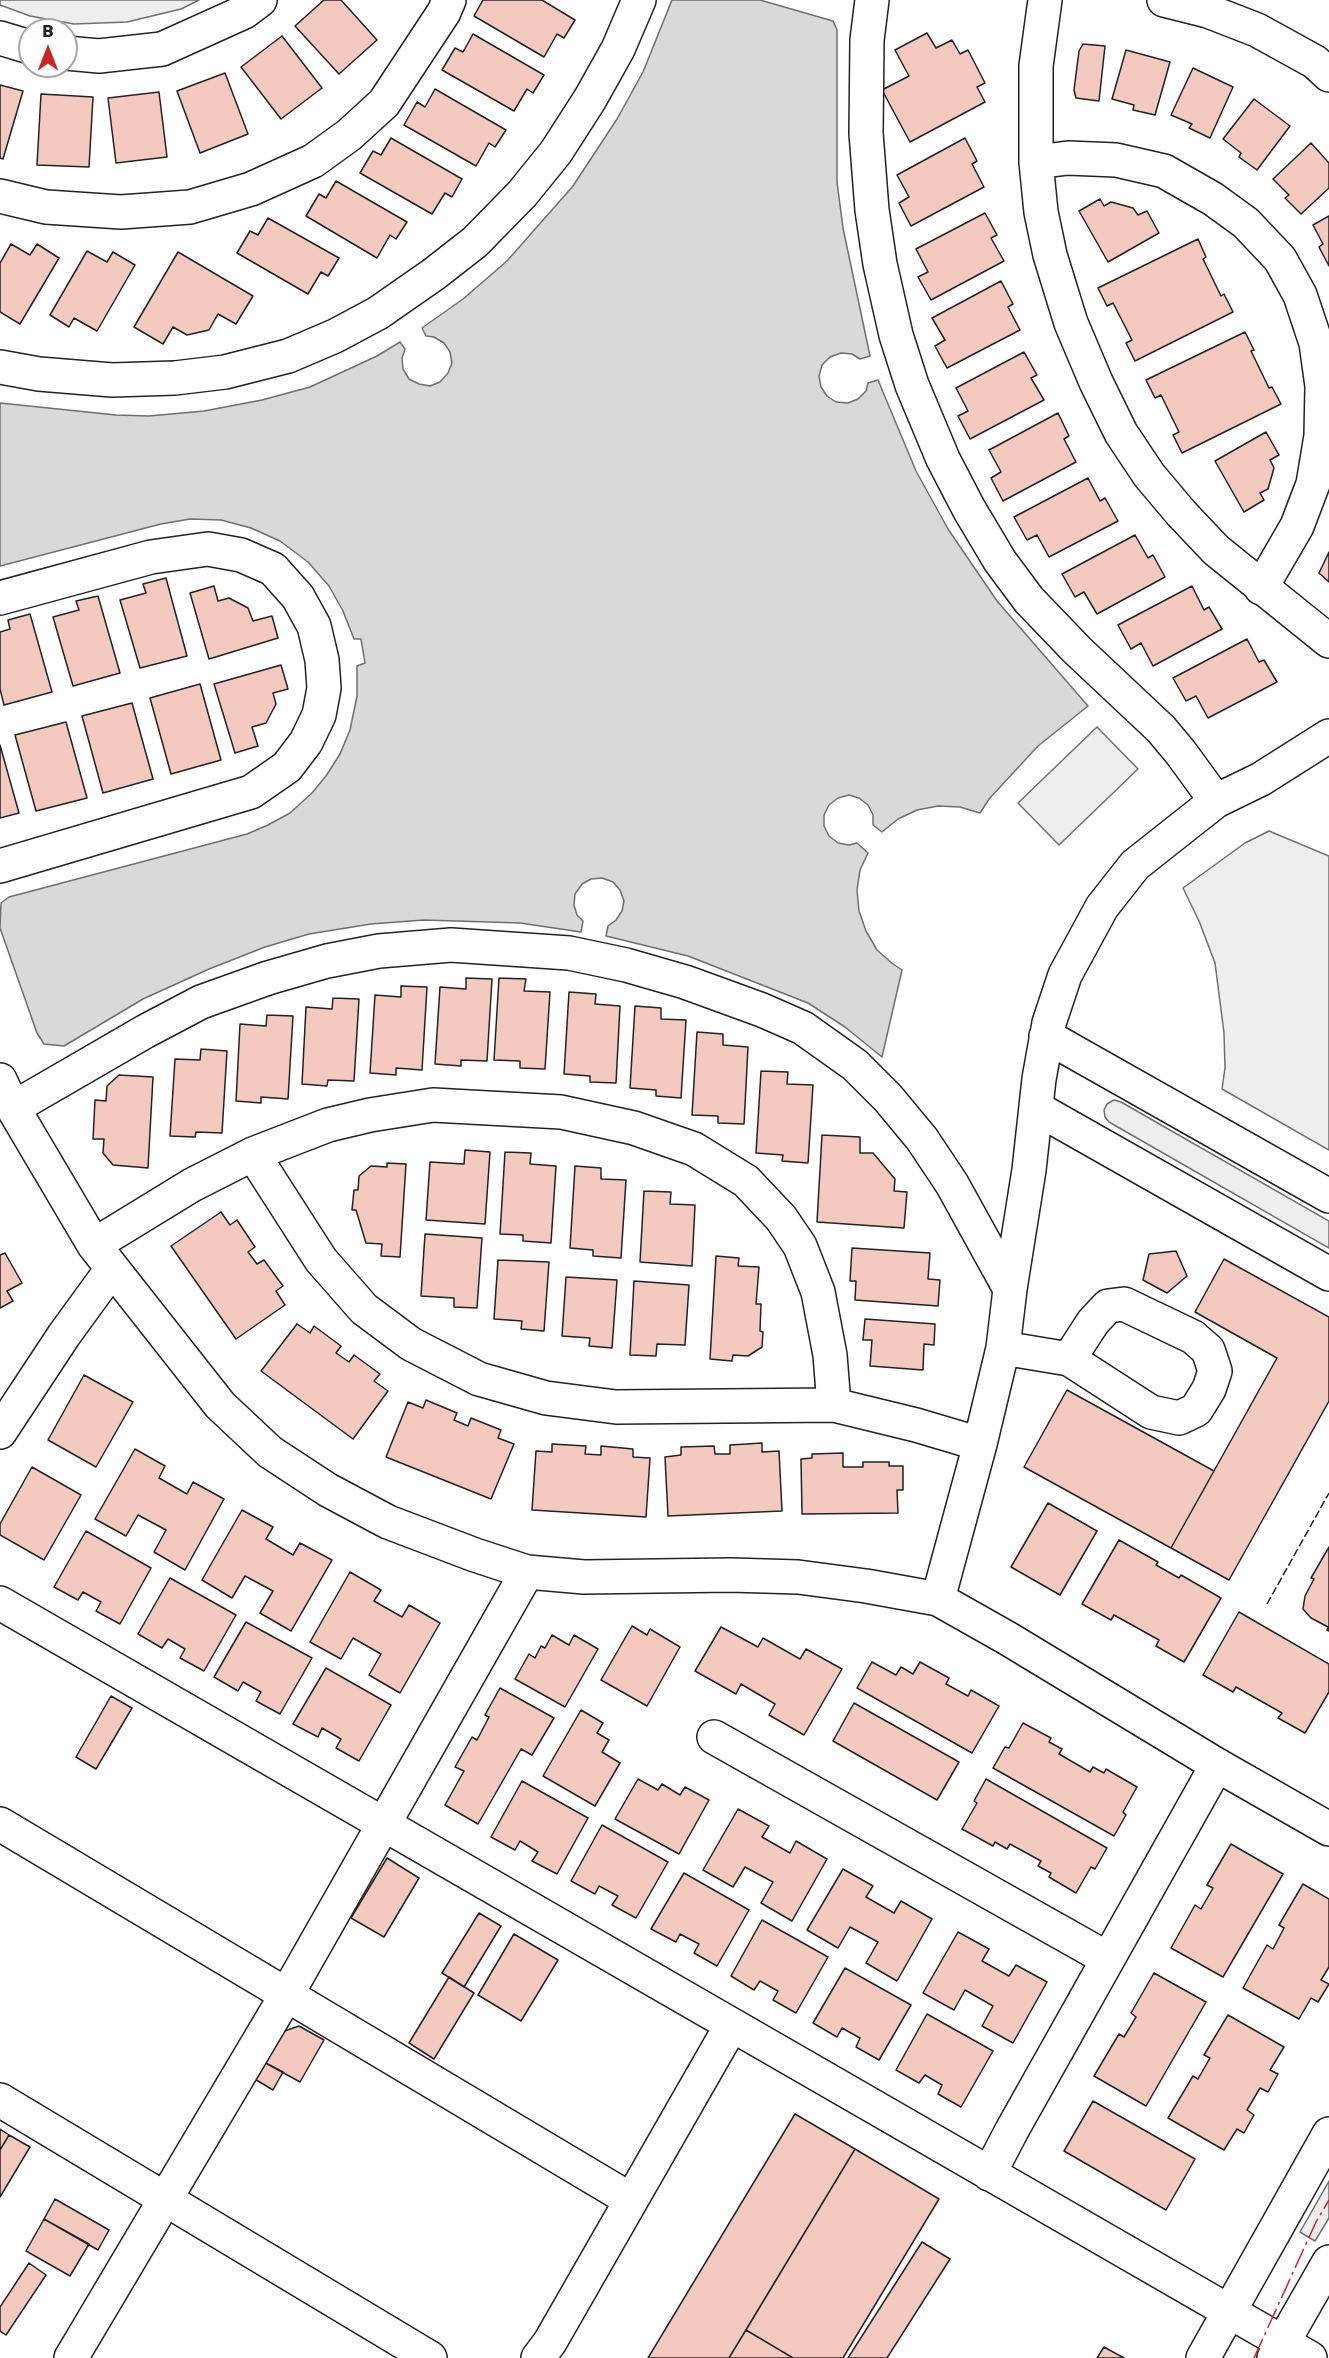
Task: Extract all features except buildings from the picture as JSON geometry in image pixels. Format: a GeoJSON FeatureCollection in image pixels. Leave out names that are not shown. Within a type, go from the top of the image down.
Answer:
{"type":"FeatureCollection","features":[{"type":"Feature","properties":{"kind":"street"},"geometry":{"type":"LineString","coordinates":[[78,54],[99,56],[162,49],[244,12],[260,0]]}},
{"type":"Feature","properties":{"kind":"street"},"geometry":{"type":"LineString","coordinates":[[0,367],[39,374],[112,380],[175,378],[225,372],[288,356],[335,336],[378,313],[475,242],[529,185],[556,152],[590,99],[618,49],[639,0]]}},
{"type":"Feature","properties":{"kind":"street"},"geometry":{"type":"LineString","coordinates":[[872,0],[867,40],[866,133],[872,210],[880,264],[912,385],[943,459],[1000,561],[1029,600],[1077,650],[1161,729],[1216,801]]}},
{"type":"Feature","properties":{"kind":"street"},"geometry":{"type":"LineString","coordinates":[[1046,0],[1036,66],[1036,162],[1041,212],[1050,255],[1071,323],[1121,433],[1149,475],[1216,550],[1329,641]]}},
{"type":"Feature","properties":{"kind":"street"},"geometry":{"type":"LineString","coordinates":[[1164,0],[1208,11],[1257,30],[1315,62],[1329,75]]}},
{"type":"Feature","properties":{"kind":"street"},"geometry":{"type":"LineString","coordinates":[[0,196],[46,207],[121,212],[190,207],[251,189],[313,160],[349,135],[384,104],[439,4]]}},
{"type":"Feature","properties":{"kind":"street"},"geometry":{"type":"LineString","coordinates":[[0,38],[18,43]]}},
{"type":"Feature","properties":{"kind":"street"},"geometry":{"type":"LineString","coordinates":[[1036,162],[1068,158],[1116,160],[1164,171],[1213,199],[1246,223],[1280,259],[1300,295],[1316,343],[1322,386],[1321,436],[1313,484],[1297,526],[1261,588]]}},
{"type":"Feature","properties":{"kind":"street"},"geometry":{"type":"LineString","coordinates":[[0,598],[151,557],[208,549],[241,555],[273,569],[298,597],[314,626],[322,660],[324,688],[319,715],[306,742],[287,767],[251,792],[0,866]]}},
{"type":"Feature","properties":{"kind":"street"},"geometry":{"type":"LineString","coordinates":[[938,1599],[981,1444],[1003,1348],[1046,1036],[1065,975],[1102,907],[1135,865],[1216,801],[1261,779],[1329,736]]}},
{"type":"Feature","properties":{"kind":"street"},"geometry":{"type":"LineString","coordinates":[[1010,1289],[952,1184],[922,1139],[888,1098],[855,1065],[803,1028],[762,1010],[685,982],[626,965],[569,953],[451,945],[379,951],[307,966],[201,1002],[146,1031],[7,1094],[103,1257],[220,1405],[270,1452],[328,1490],[388,1522],[527,1572],[584,1577],[798,1577],[938,1599],[1329,1829]]}},
{"type":"Feature","properties":{"kind":"street"},"geometry":{"type":"LineString","coordinates":[[1046,1036],[1329,1196]]}},
{"type":"Feature","properties":{"kind":"street"},"geometry":{"type":"LineString","coordinates":[[4,1412],[64,1335],[103,1257],[156,1205],[253,1154],[328,1125],[370,1115],[433,1106],[561,1112],[634,1128],[694,1149],[746,1181],[781,1218],[800,1246],[818,1292],[830,1355],[834,1405]]}},
{"type":"Feature","properties":{"kind":"street"},"geometry":{"type":"LineString","coordinates":[[1036,1108],[1329,1274]]}},
{"type":"Feature","properties":{"kind":"street"},"geometry":{"type":"LineString","coordinates":[[253,1154],[321,1260],[364,1309],[411,1344],[479,1379],[546,1398],[616,1407],[834,1405],[981,1444]]}},
{"type":"Feature","properties":{"kind":"street"},"geometry":{"type":"LineString","coordinates":[[1003,1348],[1069,1359]]}},
{"type":"Feature","properties":{"kind":"street"},"geometry":{"type":"LineString","coordinates":[[70,2358],[287,1994],[527,1572]]}},
{"type":"Feature","properties":{"kind":"street"},"geometry":{"type":"LineString","coordinates":[[0,1603],[1229,2313],[1289,2353],[1329,2262]]}},
{"type":"Feature","properties":{"kind":"street"},"geometry":{"type":"LineString","coordinates":[[714,1737],[1108,1959]]}},
{"type":"Feature","properties":{"kind":"street"},"geometry":{"type":"LineString","coordinates":[[989,2174],[1217,1765]]}},
{"type":"Feature","properties":{"kind":"street"},"geometry":{"type":"LineString","coordinates":[[0,1824],[631,2200]]}},
{"type":"Feature","properties":{"kind":"street"},"geometry":{"type":"LineString","coordinates":[[538,2358],[550,2342],[731,2026]]}},
{"type":"Feature","properties":{"kind":"street"},"geometry":{"type":"LineString","coordinates":[[0,2100],[430,2358]]}},
{"type":"Feature","properties":{"kind":"street"},"geometry":{"type":"LineString","coordinates":[[1203,2358],[1329,2134]]}},
{"type":"Feature","properties":{"kind":"shaded area"},"geometry":{"type":"Polygon","coordinates":[[[0,0],[199,0],[181,9],[127,22],[78,24],[78,18],[41,18],[0,5],[0,0]]]}},
{"type":"Feature","properties":{"kind":"shaded area"},"geometry":{"type":"Polygon","coordinates":[[[672,0],[760,0],[833,21],[837,30],[837,182],[843,228],[870,356],[860,359],[852,354],[841,353],[830,357],[822,365],[819,376],[821,387],[827,396],[836,402],[848,403],[858,399],[866,391],[868,383],[878,380],[916,471],[948,529],[997,601],[1088,706],[1038,746],[989,799],[980,813],[960,807],[938,806],[917,810],[898,819],[882,832],[873,825],[873,815],[868,805],[859,798],[849,795],[838,798],[829,805],[824,815],[824,826],[829,836],[838,843],[849,845],[857,843],[868,853],[860,870],[857,890],[859,911],[866,931],[877,950],[902,970],[882,1057],[845,1027],[808,1003],[688,956],[606,936],[608,926],[622,911],[624,901],[620,890],[613,882],[602,878],[591,879],[582,884],[575,894],[574,905],[577,915],[583,921],[581,932],[520,923],[424,920],[371,924],[309,934],[265,947],[143,999],[64,1046],[44,1044],[37,1033],[0,928],[1,903],[9,897],[247,834],[290,813],[312,793],[340,754],[350,730],[357,696],[357,666],[365,663],[361,639],[354,639],[343,611],[329,586],[308,562],[280,541],[251,528],[221,520],[190,519],[161,524],[0,566],[0,403],[116,415],[149,416],[204,411],[262,400],[310,387],[377,356],[400,342],[405,349],[402,358],[403,369],[409,379],[430,386],[440,382],[448,373],[452,363],[450,352],[444,343],[434,337],[426,336],[422,328],[463,299],[507,261],[573,186],[617,119],[643,72],[672,0]]]}},
{"type":"Feature","properties":{"kind":"shaded area"},"geometry":{"type":"Polygon","coordinates":[[[1097,727],[1138,769],[1059,845],[1018,803],[1097,727]]]}},
{"type":"Feature","properties":{"kind":"shaded area"},"geometry":{"type":"Polygon","coordinates":[[[1269,831],[1329,856],[1329,1150],[1222,1089],[1225,1068],[1224,1033],[1215,963],[1183,888],[1245,843],[1269,831]]]}},
{"type":"Feature","properties":{"kind":"shaded area"},"geometry":{"type":"Polygon","coordinates":[[[1114,1100],[1329,1221],[1329,1248],[1109,1122],[1104,1110],[1107,1104],[1114,1100]]]}},
{"type":"Feature","properties":{"kind":"shaded area"},"geometry":{"type":"Polygon","coordinates":[[[1329,2181],[1329,2218],[1315,2241],[1300,2232],[1329,2181]]]}},
{"type":"Feature","properties":{"kind":"fence"},"geometry":{"type":"LineString","coordinates":[[1267,1604],[1329,1493]]}},
{"type":"Feature","properties":{"kind":"power"},"geometry":{"type":"LineString","coordinates":[[1254,2358],[1316,2222],[1329,2200]]}}]}
